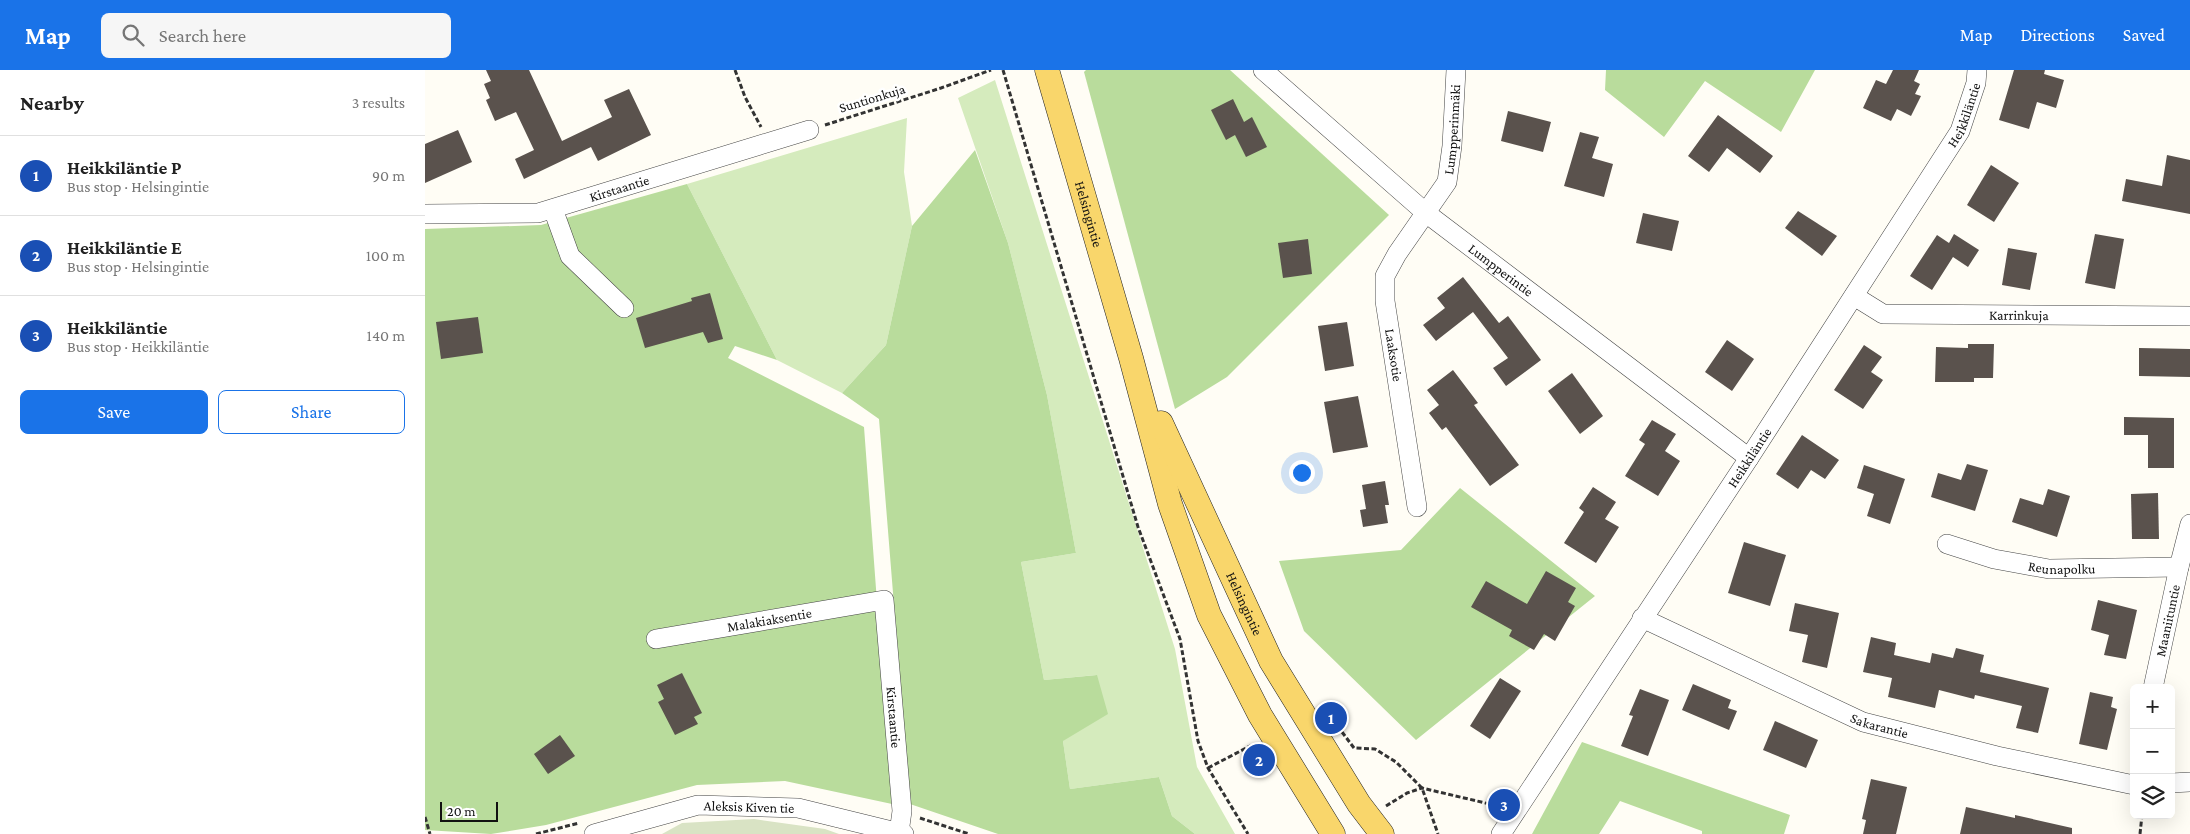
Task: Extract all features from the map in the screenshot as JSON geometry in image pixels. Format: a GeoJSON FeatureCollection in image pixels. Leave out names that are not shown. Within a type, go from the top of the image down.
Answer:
{"type":"FeatureCollection","features":[{"type":"Feature","properties":{"kind":"main road","name":"Helsingintie"},"geometry":{"type":"LineString","coordinates":[[1047,70],[1131,358],[1171,504],[1209,616],[1260,715],[1333,834]]}},
{"type":"Feature","properties":{"kind":"main road","name":"Helsingintie"},"geometry":{"type":"LineString","coordinates":[[1131,358],[1271,661],[1359,804],[1382,834]]}},
{"type":"Feature","properties":{"kind":"street","name":"Lumpperintie"},"geometry":{"type":"LineString","coordinates":[[1263,70],[1426,213],[1749,458]]}},
{"type":"Feature","properties":{"kind":"street","name":"Lumpperinmäki"},"geometry":{"type":"LineString","coordinates":[[1426,213],[1447,182],[1452,146],[1456,70]]}},
{"type":"Feature","properties":{"kind":"street","name":"Heikkiläntie"},"geometry":{"type":"LineString","coordinates":[[1501,834],[1749,458],[1959,132],[1976,83],[1977,70]]}},
{"type":"Feature","properties":{"kind":"street","name":"Kirstaantie"},"geometry":{"type":"LineString","coordinates":[[425,214],[538,213],[809,130]]}},
{"type":"Feature","properties":{"kind":"street"},"geometry":{"type":"LineString","coordinates":[[553,208],[570,256],[624,308]]}},
{"type":"Feature","properties":{"kind":"street","name":"Laaksotie"},"geometry":{"type":"LineString","coordinates":[[1417,507],[1385,301],[1385,276],[1397,254],[1426,213]]}},
{"type":"Feature","properties":{"kind":"street","name":"Karrinkuja"},"geometry":{"type":"LineString","coordinates":[[1854,296],[1883,314],[2190,316]]}},
{"type":"Feature","properties":{"kind":"street","name":"Maaniituntie"},"geometry":{"type":"LineString","coordinates":[[2154,684],[2190,524]]}},
{"type":"Feature","properties":{"kind":"street","name":"Reunapolku"},"geometry":{"type":"LineString","coordinates":[[1947,544],[1994,559],[2049,569],[2179,567]]}},
{"type":"Feature","properties":{"kind":"street","name":"Kirstaantie"},"geometry":{"type":"LineString","coordinates":[[884,600],[902,811],[902,833]]}},
{"type":"Feature","properties":{"kind":"street","name":"Malakiaksentie"},"geometry":{"type":"LineString","coordinates":[[655,639],[884,600]]}},
{"type":"Feature","properties":{"kind":"street","name":"Sakarantie"},"geometry":{"type":"LineString","coordinates":[[1642,618],[1863,722],[1997,756],[2130,782]]}},
{"type":"Feature","properties":{"kind":"street"},"geometry":{"type":"LineString","coordinates":[[2175,783],[2190,782]]}},
{"type":"Feature","properties":{"kind":"street","name":"Aleksis Kiven tie"},"geometry":{"type":"LineString","coordinates":[[594,834],[698,805],[798,808],[902,833]]}},
{"type":"Feature","properties":{"kind":"path"},"geometry":{"type":"LineString","coordinates":[[735,70],[755,118],[772,141]]}},
{"type":"Feature","properties":{"kind":"path","name":"Suntionkuja"},"geometry":{"type":"LineString","coordinates":[[809,130],[991,70]]}},
{"type":"Feature","properties":{"kind":"path"},"geometry":{"type":"LineString","coordinates":[[1003,70],[1138,527],[1180,639],[1198,741],[1208,768],[1248,834]]}},
{"type":"Feature","properties":{"kind":"path"},"geometry":{"type":"LineString","coordinates":[[1337,725],[1354,748],[1375,749],[1397,762],[1422,788],[1438,834]]}},
{"type":"Feature","properties":{"kind":"path"},"geometry":{"type":"LineString","coordinates":[[1208,768],[1250,746],[1259,760]]}},
{"type":"Feature","properties":{"kind":"path"},"geometry":{"type":"LineString","coordinates":[[1385,806],[1407,793],[1422,788],[1503,807]]}},
{"type":"Feature","properties":{"kind":"path"},"geometry":{"type":"LineString","coordinates":[[425,818],[430,834]]}},
{"type":"Feature","properties":{"kind":"path"},"geometry":{"type":"LineString","coordinates":[[2140,834],[2142,819]]}},
{"type":"Feature","properties":{"kind":"green space"},"geometry":{"type":"Polygon","coordinates":[[[1086,70],[1230,70],[1389,215],[1227,377],[1175,409],[1084,72],[1086,70]]]}},
{"type":"Feature","properties":{"kind":"green space"},"geometry":{"type":"Polygon","coordinates":[[[1606,70],[1815,70],[1781,132],[1705,81],[1664,137],[1605,90],[1606,70]]]}},
{"type":"Feature","properties":{"kind":"green space"},"geometry":{"type":"Polygon","coordinates":[[[995,80],[1175,649],[1197,767],[1235,834],[1195,834],[1172,816],[1159,777],[1070,789],[1063,741],[1096,675],[1044,680],[1021,562],[1076,553],[1047,395],[1008,243],[958,98],[995,80]]]}},
{"type":"Feature","properties":{"kind":"green space"},"geometry":{"type":"Polygon","coordinates":[[[907,118],[904,172],[912,226],[886,345],[842,393],[777,360],[687,184],[907,118]]]}},
{"type":"Feature","properties":{"kind":"green space"},"geometry":{"type":"Polygon","coordinates":[[[975,150],[1008,243],[1047,395],[1076,553],[1021,562],[1044,680],[1097,675],[1108,714],[1063,741],[1070,789],[1159,777],[1172,816],[1195,834],[998,834],[910,804],[879,419],[842,393],[886,345],[912,226],[975,150]]]}},
{"type":"Feature","properties":{"kind":"green space"},"geometry":{"type":"Polygon","coordinates":[[[687,184],[777,360],[735,346],[728,358],[864,427],[892,804],[785,781],[697,785],[546,825],[491,834],[425,830],[425,229],[541,225],[687,184]]]}},
{"type":"Feature","properties":{"kind":"green space"},"geometry":{"type":"Polygon","coordinates":[[[1460,488],[1595,596],[1416,740],[1304,631],[1279,561],[1401,550],[1460,488]]]}},
{"type":"Feature","properties":{"kind":"green space"},"geometry":{"type":"Polygon","coordinates":[[[1582,742],[1790,815],[1784,834],[1702,834],[1702,831],[1620,801],[1599,834],[1532,834],[1582,742]]]}},
{"type":"Feature","properties":{"kind":"green space"},"geometry":{"type":"Polygon","coordinates":[[[754,819],[825,829],[839,834],[662,834],[682,823],[754,819]]]}},
{"type":"Feature","properties":{"kind":"building"},"geometry":{"type":"Polygon","coordinates":[[[486,70],[529,70],[562,141],[612,117],[604,100],[629,89],[651,135],[598,161],[591,147],[524,179],[515,159],[534,150],[516,112],[495,121],[486,100],[490,98],[484,84],[491,81],[486,70]]]}},
{"type":"Feature","properties":{"kind":"building"},"geometry":{"type":"Polygon","coordinates":[[[1893,70],[1919,70],[1914,81],[1920,84],[1915,94],[1921,96],[1911,116],[1897,109],[1891,121],[1863,108],[1876,80],[1886,84],[1893,70]]]}},
{"type":"Feature","properties":{"kind":"building"},"geometry":{"type":"Polygon","coordinates":[[[2014,70],[2045,70],[2044,74],[2064,80],[2056,108],[2037,102],[2029,129],[1999,120],[2014,70]]]}},
{"type":"Feature","properties":{"kind":"building"},"geometry":{"type":"Polygon","coordinates":[[[1233,99],[1244,122],[1252,117],[1267,147],[1246,157],[1235,135],[1226,140],[1211,110],[1233,99]]]}},
{"type":"Feature","properties":{"kind":"building"},"geometry":{"type":"Polygon","coordinates":[[[1508,111],[1551,122],[1543,152],[1501,141],[1508,111]]]}},
{"type":"Feature","properties":{"kind":"building"},"geometry":{"type":"Polygon","coordinates":[[[1718,115],[1773,156],[1760,173],[1727,148],[1709,172],[1688,156],[1718,115]]]}},
{"type":"Feature","properties":{"kind":"building"},"geometry":{"type":"Polygon","coordinates":[[[458,130],[472,162],[425,183],[425,144],[458,130]]]}},
{"type":"Feature","properties":{"kind":"building"},"geometry":{"type":"Polygon","coordinates":[[[1580,132],[1599,137],[1592,158],[1613,164],[1604,197],[1564,186],[1580,132]]]}},
{"type":"Feature","properties":{"kind":"building"},"geometry":{"type":"Polygon","coordinates":[[[2167,155],[2190,160],[2190,214],[2122,201],[2126,179],[2162,186],[2167,155]]]}},
{"type":"Feature","properties":{"kind":"building"},"geometry":{"type":"Polygon","coordinates":[[[1991,165],[2019,183],[1994,222],[1967,205],[1991,165]]]}},
{"type":"Feature","properties":{"kind":"building"},"geometry":{"type":"Polygon","coordinates":[[[1798,211],[1837,236],[1822,256],[1785,228],[1798,211]]]}},
{"type":"Feature","properties":{"kind":"building"},"geometry":{"type":"Polygon","coordinates":[[[1643,213],[1679,221],[1672,251],[1636,243],[1643,213]]]}},
{"type":"Feature","properties":{"kind":"building"},"geometry":{"type":"Polygon","coordinates":[[[1954,234],[1979,250],[1968,267],[1953,257],[1932,290],[1910,276],[1937,235],[1949,243],[1954,234]]]}},
{"type":"Feature","properties":{"kind":"building"},"geometry":{"type":"Polygon","coordinates":[[[2095,234],[2124,239],[2115,289],[2085,283],[2095,234]]]}},
{"type":"Feature","properties":{"kind":"building"},"geometry":{"type":"Polygon","coordinates":[[[1308,239],[1312,274],[1283,278],[1278,243],[1308,239]]]}},
{"type":"Feature","properties":{"kind":"building"},"geometry":{"type":"Polygon","coordinates":[[[2008,248],[2037,253],[2030,290],[2002,285],[2008,248]]]}},
{"type":"Feature","properties":{"kind":"building"},"geometry":{"type":"Polygon","coordinates":[[[1463,277],[1499,323],[1508,316],[1541,360],[1506,386],[1493,368],[1508,358],[1473,312],[1436,341],[1423,325],[1445,308],[1437,298],[1463,277]]]}},
{"type":"Feature","properties":{"kind":"building"},"geometry":{"type":"Polygon","coordinates":[[[710,293],[723,339],[708,343],[703,332],[645,348],[636,318],[692,301],[691,298],[710,293]]]}},
{"type":"Feature","properties":{"kind":"building"},"geometry":{"type":"Polygon","coordinates":[[[478,317],[483,353],[441,359],[436,322],[478,317]]]}},
{"type":"Feature","properties":{"kind":"building"},"geometry":{"type":"Polygon","coordinates":[[[1347,322],[1354,366],[1325,371],[1318,326],[1347,322]]]}},
{"type":"Feature","properties":{"kind":"building"},"geometry":{"type":"Polygon","coordinates":[[[1727,340],[1754,359],[1732,391],[1705,372],[1727,340]]]}},
{"type":"Feature","properties":{"kind":"building"},"geometry":{"type":"Polygon","coordinates":[[[1968,344],[1994,344],[1993,378],[1974,378],[1974,382],[1935,382],[1936,347],[1968,348],[1968,344]]]}},
{"type":"Feature","properties":{"kind":"building"},"geometry":{"type":"Polygon","coordinates":[[[1864,345],[1882,357],[1871,372],[1883,380],[1863,409],[1834,390],[1864,345]]]}},
{"type":"Feature","properties":{"kind":"building"},"geometry":{"type":"Polygon","coordinates":[[[2139,348],[2190,349],[2190,377],[2139,376],[2139,348]]]}},
{"type":"Feature","properties":{"kind":"building"},"geometry":{"type":"Polygon","coordinates":[[[1453,370],[1478,403],[1474,405],[1519,465],[1490,486],[1446,427],[1442,430],[1429,413],[1439,405],[1427,390],[1453,370]]]}},
{"type":"Feature","properties":{"kind":"building"},"geometry":{"type":"Polygon","coordinates":[[[1572,373],[1603,416],[1580,434],[1548,391],[1572,373]]]}},
{"type":"Feature","properties":{"kind":"building"},"geometry":{"type":"Polygon","coordinates":[[[1358,396],[1368,447],[1333,453],[1324,402],[1358,396]]]}},
{"type":"Feature","properties":{"kind":"building"},"geometry":{"type":"Polygon","coordinates":[[[2124,417],[2174,418],[2174,468],[2148,468],[2148,435],[2124,435],[2124,417]]]}},
{"type":"Feature","properties":{"kind":"building"},"geometry":{"type":"Polygon","coordinates":[[[1652,420],[1676,434],[1665,451],[1680,461],[1658,496],[1625,476],[1645,444],[1639,440],[1652,420]]]}},
{"type":"Feature","properties":{"kind":"building"},"geometry":{"type":"Polygon","coordinates":[[[1802,435],[1839,460],[1825,479],[1811,470],[1798,489],[1776,474],[1802,435]]]}},
{"type":"Feature","properties":{"kind":"building"},"geometry":{"type":"Polygon","coordinates":[[[1967,464],[1988,470],[1975,511],[1931,497],[1938,473],[1961,480],[1967,464]]]}},
{"type":"Feature","properties":{"kind":"building"},"geometry":{"type":"Polygon","coordinates":[[[1864,465],[1905,479],[1890,524],[1867,516],[1874,494],[1857,488],[1864,465]]]}},
{"type":"Feature","properties":{"kind":"building"},"geometry":{"type":"Polygon","coordinates":[[[1385,481],[1389,505],[1385,505],[1388,523],[1363,527],[1360,510],[1366,509],[1362,485],[1385,481]]]}},
{"type":"Feature","properties":{"kind":"building"},"geometry":{"type":"Polygon","coordinates":[[[1593,487],[1616,502],[1605,519],[1619,527],[1596,563],[1564,543],[1584,512],[1579,508],[1593,487]]]}},
{"type":"Feature","properties":{"kind":"building"},"geometry":{"type":"Polygon","coordinates":[[[2048,489],[2070,496],[2057,537],[2012,522],[2020,498],[2043,505],[2048,489]]]}},
{"type":"Feature","properties":{"kind":"building"},"geometry":{"type":"Polygon","coordinates":[[[2158,493],[2159,539],[2132,539],[2131,494],[2158,493]]]}},
{"type":"Feature","properties":{"kind":"building"},"geometry":{"type":"Polygon","coordinates":[[[1744,542],[1786,555],[1770,606],[1728,593],[1744,542]]]}},
{"type":"Feature","properties":{"kind":"building"},"geometry":{"type":"Polygon","coordinates":[[[1546,571],[1576,588],[1568,602],[1575,606],[1555,641],[1544,634],[1534,650],[1509,636],[1512,630],[1471,607],[1486,581],[1527,604],[1546,571]]]}},
{"type":"Feature","properties":{"kind":"building"},"geometry":{"type":"Polygon","coordinates":[[[2098,600],[2137,610],[2126,659],[2104,655],[2109,635],[2091,630],[2098,600]]]}},
{"type":"Feature","properties":{"kind":"building"},"geometry":{"type":"Polygon","coordinates":[[[1795,603],[1839,613],[1827,668],[1802,662],[1808,635],[1789,631],[1795,603]]]}},
{"type":"Feature","properties":{"kind":"building"},"geometry":{"type":"Polygon","coordinates":[[[1871,637],[1896,643],[1894,655],[1930,663],[1932,653],[1953,658],[1956,648],[1984,655],[1980,672],[2049,688],[2038,733],[2016,728],[2022,706],[1975,695],[1974,699],[1939,690],[1935,708],[1888,697],[1892,678],[1863,672],[1871,637]]]}},
{"type":"Feature","properties":{"kind":"building"},"geometry":{"type":"Polygon","coordinates":[[[682,673],[702,713],[694,717],[698,724],[675,735],[658,702],[664,699],[657,685],[682,673]]]}},
{"type":"Feature","properties":{"kind":"building"},"geometry":{"type":"Polygon","coordinates":[[[1500,678],[1521,691],[1490,739],[1470,726],[1500,678]]]}},
{"type":"Feature","properties":{"kind":"building"},"geometry":{"type":"Polygon","coordinates":[[[1693,684],[1731,700],[1728,708],[1737,711],[1729,730],[1682,710],[1693,684]]]}},
{"type":"Feature","properties":{"kind":"building"},"geometry":{"type":"Polygon","coordinates":[[[1640,689],[1669,700],[1648,756],[1621,746],[1633,716],[1629,715],[1640,689]]]}},
{"type":"Feature","properties":{"kind":"building"},"geometry":{"type":"Polygon","coordinates":[[[2090,692],[2113,697],[2111,707],[2117,709],[2107,750],[2079,744],[2090,692]]]}},
{"type":"Feature","properties":{"kind":"building"},"geometry":{"type":"Polygon","coordinates":[[[1775,721],[1818,740],[1806,768],[1763,750],[1775,721]]]}},
{"type":"Feature","properties":{"kind":"building"},"geometry":{"type":"Polygon","coordinates":[[[560,735],[575,756],[548,774],[534,754],[560,735]]]}},
{"type":"Feature","properties":{"kind":"building"},"geometry":{"type":"Polygon","coordinates":[[[1871,779],[1907,787],[1896,834],[1863,834],[1866,820],[1862,819],[1871,779]]]}},
{"type":"Feature","properties":{"kind":"building"},"geometry":{"type":"Polygon","coordinates":[[[1966,807],[2015,818],[2015,815],[2072,828],[2072,834],[1960,834],[1966,807]]]}},
{"type":"Feature","properties":{"kind":"place","name":"Heikkiläntie P"},"geometry":{"type":"Point","coordinates":[1331,718]}},
{"type":"Feature","properties":{"kind":"place","name":"Heikkiläntie E"},"geometry":{"type":"Point","coordinates":[1259,760]}},
{"type":"Feature","properties":{"kind":"place","name":"Heikkiläntie"},"geometry":{"type":"Point","coordinates":[1504,805]}}]}
